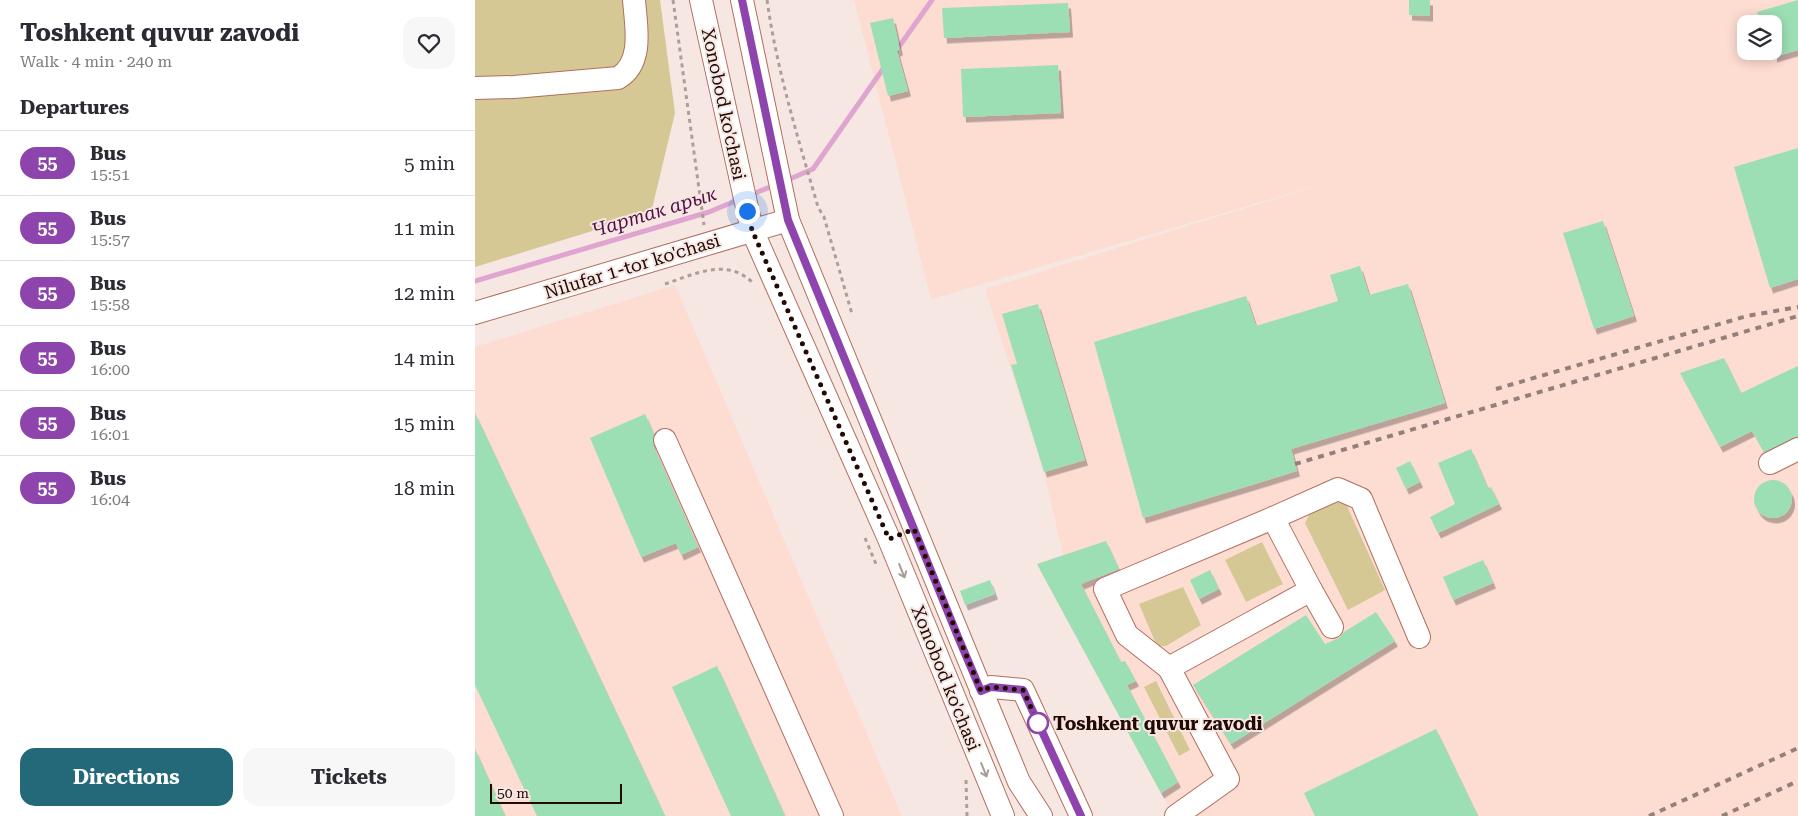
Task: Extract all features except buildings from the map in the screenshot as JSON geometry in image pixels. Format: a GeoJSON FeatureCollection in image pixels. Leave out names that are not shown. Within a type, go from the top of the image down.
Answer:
{"type":"FeatureCollection","features":[{"type":"Feature","properties":{"kind":"street"},"geometry":{"type":"LineString","coordinates":[[475,88],[514,87],[618,78],[626,73],[634,57],[637,38],[634,0]]}},
{"type":"Feature","properties":{"kind":"street","name":"Xonobod ko'chasi"},"geometry":{"type":"LineString","coordinates":[[701,0],[752,230],[889,539],[1003,816]]}},
{"type":"Feature","properties":{"kind":"street","name":"Xonobod ko'chasi"},"geometry":{"type":"LineString","coordinates":[[742,0],[788,220],[914,529],[986,689],[1019,782],[1036,814]]}},
{"type":"Feature","properties":{"kind":"street","name":"Nilufar 1-tor ko'chasi"},"geometry":{"type":"LineString","coordinates":[[475,313],[788,220]]}},
{"type":"Feature","properties":{"kind":"street"},"geometry":{"type":"LineString","coordinates":[[665,440],[833,816]]}},
{"type":"Feature","properties":{"kind":"street"},"geometry":{"type":"LineString","coordinates":[[1770,463],[1798,450]]}},
{"type":"Feature","properties":{"kind":"street"},"geometry":{"type":"LineString","coordinates":[[1176,816],[1228,779],[1169,668],[1127,635],[1105,589],[1337,489],[1361,498],[1419,637]]}},
{"type":"Feature","properties":{"kind":"street"},"geometry":{"type":"LineString","coordinates":[[1273,518],[1332,627]]}},
{"type":"Feature","properties":{"kind":"street"},"geometry":{"type":"LineString","coordinates":[[889,539],[914,529]]}},
{"type":"Feature","properties":{"kind":"street"},"geometry":{"type":"LineString","coordinates":[[1169,668],[1311,590]]}},
{"type":"Feature","properties":{"kind":"street"},"geometry":{"type":"LineString","coordinates":[[986,689],[1023,690],[1081,816]]}},
{"type":"Feature","properties":{"kind":"path"},"geometry":{"type":"LineString","coordinates":[[673,0],[700,207],[707,243],[729,269],[755,285]]}},
{"type":"Feature","properties":{"kind":"path"},"geometry":{"type":"LineString","coordinates":[[767,0],[772,39],[785,94],[852,314]]}},
{"type":"Feature","properties":{"kind":"path"},"geometry":{"type":"LineString","coordinates":[[665,284],[713,268],[729,269]]}},
{"type":"Feature","properties":{"kind":"path"},"geometry":{"type":"LineString","coordinates":[[861,529],[877,566]]}},
{"type":"Feature","properties":{"kind":"path"},"geometry":{"type":"LineString","coordinates":[[966,777],[967,816]]}},
{"type":"Feature","properties":{"kind":"shaded area"},"geometry":{"type":"Polygon","coordinates":[[[475,0],[660,0],[675,113],[651,213],[475,267],[475,0]]]}},
{"type":"Feature","properties":{"kind":"shaded area","name":"Toshkent quvur zavodi"},"geometry":{"type":"Polygon","coordinates":[[[854,0],[1798,0],[1798,816],[1174,816],[1037,564],[1063,555],[1044,472],[985,289],[1346,177],[931,299],[854,0]]]}},
{"type":"Feature","properties":{"kind":"shaded area"},"geometry":{"type":"Polygon","coordinates":[[[675,285],[902,816],[475,816],[475,347],[675,285]]]}},
{"type":"Feature","properties":{"kind":"shaded area"},"geometry":{"type":"Polygon","coordinates":[[[1340,502],[1347,506],[1385,590],[1348,610],[1305,523],[1310,513],[1340,502]]]}},
{"type":"Feature","properties":{"kind":"shaded area"},"geometry":{"type":"Polygon","coordinates":[[[1262,542],[1283,584],[1246,602],[1225,560],[1262,542]]]}},
{"type":"Feature","properties":{"kind":"shaded area"},"geometry":{"type":"Polygon","coordinates":[[[1183,587],[1201,625],[1166,646],[1157,646],[1139,604],[1183,587]]]}},
{"type":"Feature","properties":{"kind":"shaded area"},"geometry":{"type":"Polygon","coordinates":[[[1156,681],[1190,750],[1179,756],[1144,687],[1156,681]]]}},
{"type":"Feature","properties":{"kind":"waterway","name":"Чартак арык"},"geometry":{"type":"LineString","coordinates":[[896,51],[932,0]]}},
{"type":"Feature","properties":{"kind":"waterway","name":"Чартак арык"},"geometry":{"type":"LineString","coordinates":[[785,181],[813,169],[885,66]]}},
{"type":"Feature","properties":{"kind":"waterway","name":"Чартак арык"},"geometry":{"type":"LineString","coordinates":[[750,195],[775,185]]}},
{"type":"Feature","properties":{"kind":"waterway","name":"Чартак арык"},"geometry":{"type":"LineString","coordinates":[[475,281],[709,212],[740,199]]}},
{"type":"Feature","properties":{"kind":"railway"},"geometry":{"type":"LineString","coordinates":[[1496,389],[1747,316],[1798,307]]}},
{"type":"Feature","properties":{"kind":"railway"},"geometry":{"type":"LineString","coordinates":[[1295,464],[1798,316]]}},
{"type":"Feature","properties":{"kind":"railway"},"geometry":{"type":"LineString","coordinates":[[1649,816],[1798,748]]}},
{"type":"Feature","properties":{"kind":"railway"},"geometry":{"type":"LineString","coordinates":[[1722,816],[1798,781]]}},
{"type":"Feature","properties":{"kind":"bus line","name":"55"},"geometry":{"type":"LineString","coordinates":[[742,0],[744,18],[788,220],[958,637],[981,691],[991,687],[1023,690],[1081,816]]}},
{"type":"Feature","properties":{"kind":"place","name":"Toshkent quvur zavodi"},"geometry":{"type":"Point","coordinates":[1038,723]}},
{"type":"Feature","properties":{"kind":"route"},"geometry":{"type":"LineString","coordinates":[[747,211],[752,230],[889,539],[914,529],[981,691],[991,687],[1023,690],[1038,723]]}}]}
